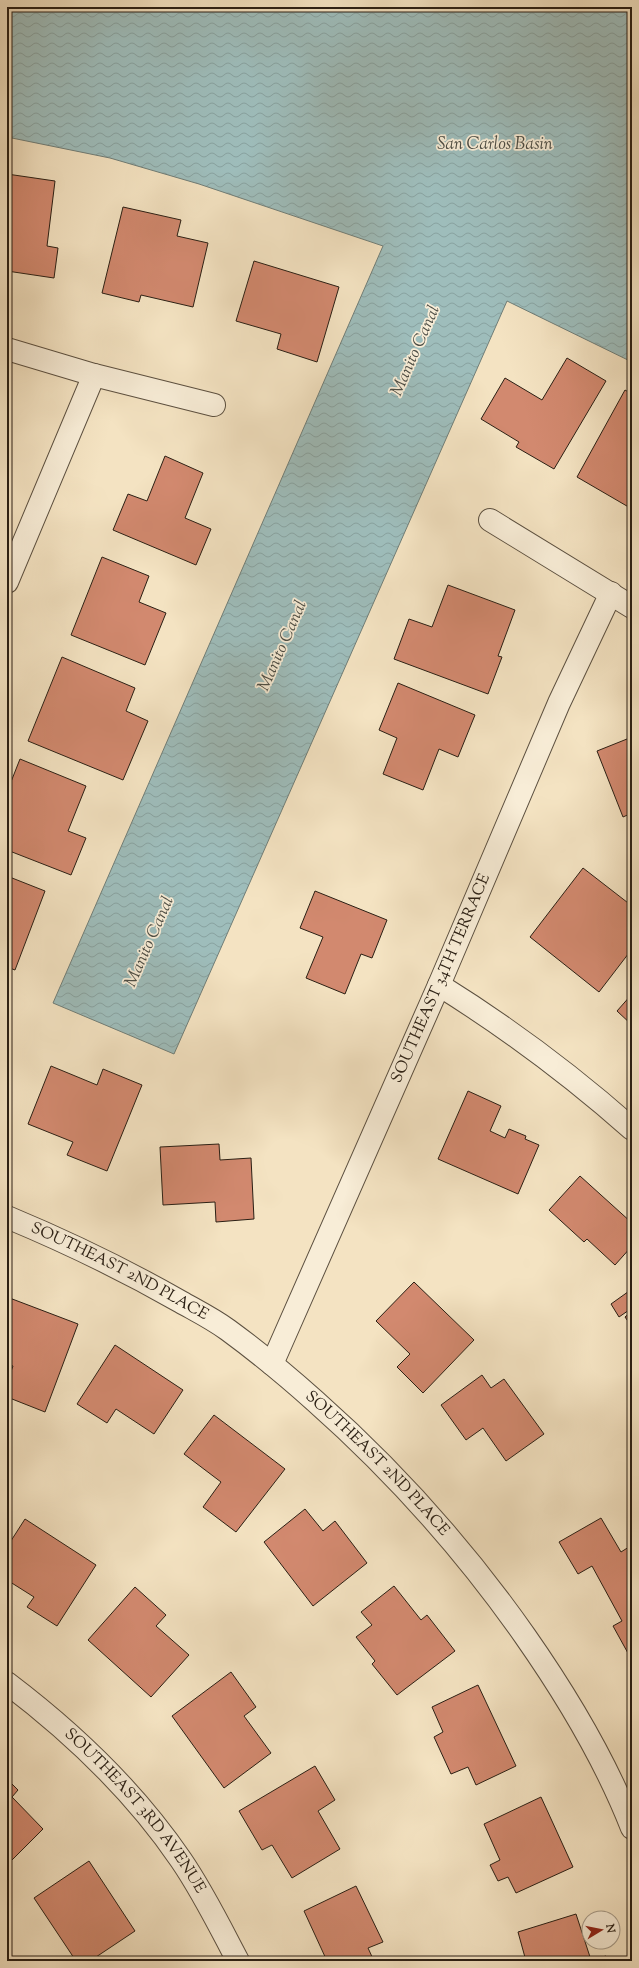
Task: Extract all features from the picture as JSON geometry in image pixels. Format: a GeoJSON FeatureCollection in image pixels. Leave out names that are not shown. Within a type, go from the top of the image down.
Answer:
{"type":"FeatureCollection","features":[{"type":"Feature","properties":{"kind":"street"},"geometry":{"type":"LineString","coordinates":[[7,349],[94,375],[214,405]]}},
{"type":"Feature","properties":{"kind":"street"},"geometry":{"type":"LineString","coordinates":[[7,582],[94,375]]}},
{"type":"Feature","properties":{"kind":"street"},"geometry":{"type":"LineString","coordinates":[[490,520],[632,607]]}},
{"type":"Feature","properties":{"kind":"street","name":"SOUTHEAST 34TH TERRACE"},"geometry":{"type":"LineString","coordinates":[[272,1364],[439,985],[559,703],[611,593]]}},
{"type":"Feature","properties":{"kind":"street"},"geometry":{"type":"LineString","coordinates":[[439,985],[491,1018],[540,1053],[588,1090],[632,1129]]}},
{"type":"Feature","properties":{"kind":"street","name":"SOUTHEAST 2ND PLACE"},"geometry":{"type":"LineString","coordinates":[[7,1217],[65,1242],[147,1282],[226,1328],[272,1364],[352,1434],[427,1511],[495,1593],[557,1681],[584,1726],[632,1828]]}},
{"type":"Feature","properties":{"kind":"street","name":"SOUTHEAST 3RD AVENUE"},"geometry":{"type":"LineString","coordinates":[[7,1683],[38,1706],[95,1758],[129,1794],[181,1860],[214,1914],[238,1961]]}},
{"type":"Feature","properties":{"kind":"water"},"geometry":{"type":"Polygon","coordinates":[[[7,7],[632,7],[632,362],[507,301],[174,1054],[53,1003],[383,246],[199,184],[110,158],[7,137],[7,7]]]}},
{"type":"Feature","properties":{"kind":"building"},"geometry":{"type":"Polygon","coordinates":[[[7,174],[55,181],[47,246],[58,248],[54,278],[7,271],[10,241],[7,241],[7,174]]]}},
{"type":"Feature","properties":{"kind":"building"},"geometry":{"type":"Polygon","coordinates":[[[123,207],[181,220],[177,236],[208,243],[193,307],[141,295],[139,302],[102,293],[123,207]]]}},
{"type":"Feature","properties":{"kind":"building"},"geometry":{"type":"Polygon","coordinates":[[[254,261],[339,287],[317,362],[277,349],[281,334],[236,321],[254,261]]]}},
{"type":"Feature","properties":{"kind":"building"},"geometry":{"type":"Polygon","coordinates":[[[567,358],[606,381],[554,469],[516,447],[519,442],[481,419],[505,378],[542,400],[567,358]]]}},
{"type":"Feature","properties":{"kind":"building"},"geometry":{"type":"Polygon","coordinates":[[[625,390],[632,394],[632,509],[577,477],[625,390]]]}},
{"type":"Feature","properties":{"kind":"building"},"geometry":{"type":"Polygon","coordinates":[[[165,456],[203,473],[185,518],[211,529],[196,565],[113,530],[128,494],[147,501],[165,456]]]}},
{"type":"Feature","properties":{"kind":"building"},"geometry":{"type":"Polygon","coordinates":[[[102,557],[149,576],[139,602],[166,613],[145,665],[71,635],[102,557]]]}},
{"type":"Feature","properties":{"kind":"building"},"geometry":{"type":"Polygon","coordinates":[[[448,585],[515,610],[498,656],[502,657],[488,694],[394,659],[409,619],[432,627],[448,585]]]}},
{"type":"Feature","properties":{"kind":"building"},"geometry":{"type":"Polygon","coordinates":[[[62,657],[135,688],[126,711],[148,721],[123,780],[28,741],[62,657]]]}},
{"type":"Feature","properties":{"kind":"building"},"geometry":{"type":"Polygon","coordinates":[[[398,683],[475,715],[458,757],[439,749],[423,790],[383,774],[397,738],[379,730],[398,683]]]}},
{"type":"Feature","properties":{"kind":"building"},"geometry":{"type":"Polygon","coordinates":[[[632,737],[632,813],[623,817],[597,751],[632,737]]]}},
{"type":"Feature","properties":{"kind":"building"},"geometry":{"type":"Polygon","coordinates":[[[20,759],[86,786],[68,831],[86,838],[71,875],[7,850],[7,792],[20,759]]]}},
{"type":"Feature","properties":{"kind":"building"},"geometry":{"type":"Polygon","coordinates":[[[583,868],[632,906],[632,949],[599,992],[530,937],[583,868]]]}},
{"type":"Feature","properties":{"kind":"building"},"geometry":{"type":"Polygon","coordinates":[[[7,876],[45,891],[15,970],[7,967],[7,876]]]}},
{"type":"Feature","properties":{"kind":"building"},"geometry":{"type":"Polygon","coordinates":[[[315,891],[387,920],[372,958],[361,954],[345,994],[306,978],[323,937],[300,928],[315,891]]]}},
{"type":"Feature","properties":{"kind":"building"},"geometry":{"type":"Polygon","coordinates":[[[632,994],[632,1025],[617,1011],[632,994]]]}},
{"type":"Feature","properties":{"kind":"building"},"geometry":{"type":"Polygon","coordinates":[[[51,1066],[97,1085],[103,1069],[142,1085],[107,1171],[67,1155],[73,1142],[28,1124],[51,1066]]]}},
{"type":"Feature","properties":{"kind":"building"},"geometry":{"type":"Polygon","coordinates":[[[468,1091],[501,1106],[490,1131],[505,1138],[509,1129],[526,1136],[525,1139],[539,1145],[518,1194],[438,1159],[468,1091]]]}},
{"type":"Feature","properties":{"kind":"building"},"geometry":{"type":"Polygon","coordinates":[[[219,1144],[220,1160],[251,1158],[254,1219],[216,1222],[215,1202],[163,1205],[160,1147],[219,1144]]]}},
{"type":"Feature","properties":{"kind":"building"},"geometry":{"type":"Polygon","coordinates":[[[580,1176],[632,1223],[632,1246],[615,1265],[587,1239],[584,1242],[549,1210],[580,1176]]]}},
{"type":"Feature","properties":{"kind":"building"},"geometry":{"type":"Polygon","coordinates":[[[414,1282],[474,1340],[423,1393],[397,1367],[410,1354],[376,1321],[414,1282]]]}},
{"type":"Feature","properties":{"kind":"building"},"geometry":{"type":"Polygon","coordinates":[[[632,1289],[632,1308],[619,1317],[611,1304],[632,1289]]]}},
{"type":"Feature","properties":{"kind":"building"},"geometry":{"type":"Polygon","coordinates":[[[7,1297],[78,1324],[45,1412],[7,1397],[7,1382],[13,1366],[7,1364],[7,1297]]]}},
{"type":"Feature","properties":{"kind":"building"},"geometry":{"type":"Polygon","coordinates":[[[632,1311],[632,1327],[625,1317],[632,1311]]]}},
{"type":"Feature","properties":{"kind":"building"},"geometry":{"type":"Polygon","coordinates":[[[115,1345],[183,1390],[154,1434],[116,1409],[107,1423],[77,1404],[115,1345]]]}},
{"type":"Feature","properties":{"kind":"building"},"geometry":{"type":"Polygon","coordinates":[[[482,1375],[491,1388],[504,1379],[544,1434],[506,1461],[483,1428],[466,1440],[441,1405],[482,1375]]]}},
{"type":"Feature","properties":{"kind":"building"},"geometry":{"type":"Polygon","coordinates":[[[214,1415],[285,1469],[236,1532],[203,1507],[221,1482],[184,1454],[214,1415]]]}},
{"type":"Feature","properties":{"kind":"building"},"geometry":{"type":"Polygon","coordinates":[[[305,1509],[323,1531],[335,1521],[367,1563],[313,1606],[264,1542],[305,1509]]]}},
{"type":"Feature","properties":{"kind":"building"},"geometry":{"type":"Polygon","coordinates":[[[601,1518],[621,1552],[632,1545],[632,1653],[629,1655],[613,1626],[622,1621],[592,1566],[578,1574],[559,1542],[601,1518]]]}},
{"type":"Feature","properties":{"kind":"building"},"geometry":{"type":"Polygon","coordinates":[[[25,1519],[96,1565],[57,1626],[27,1607],[34,1597],[7,1580],[7,1547],[25,1519]]]}},
{"type":"Feature","properties":{"kind":"building"},"geometry":{"type":"Polygon","coordinates":[[[394,1586],[421,1620],[427,1615],[455,1651],[397,1695],[372,1664],[375,1661],[356,1637],[372,1625],[361,1612],[394,1586]]]}},
{"type":"Feature","properties":{"kind":"building"},"geometry":{"type":"Polygon","coordinates":[[[135,1587],[166,1615],[156,1626],[189,1655],[151,1697],[88,1640],[135,1587]]]}},
{"type":"Feature","properties":{"kind":"building"},"geometry":{"type":"Polygon","coordinates":[[[231,1672],[256,1707],[244,1716],[271,1753],[224,1788],[172,1716],[231,1672]]]}},
{"type":"Feature","properties":{"kind":"building"},"geometry":{"type":"Polygon","coordinates":[[[478,1685],[516,1766],[476,1785],[468,1767],[451,1774],[434,1737],[443,1732],[432,1707],[478,1685]]]}},
{"type":"Feature","properties":{"kind":"building"},"geometry":{"type":"Polygon","coordinates":[[[315,1766],[335,1800],[318,1811],[340,1849],[292,1878],[272,1845],[262,1850],[239,1811],[315,1766]]]}},
{"type":"Feature","properties":{"kind":"building"},"geometry":{"type":"Polygon","coordinates":[[[7,1779],[18,1790],[12,1797],[43,1829],[10,1862],[7,1860],[7,1779]]]}},
{"type":"Feature","properties":{"kind":"building"},"geometry":{"type":"Polygon","coordinates":[[[541,1797],[573,1867],[516,1893],[508,1877],[498,1881],[490,1865],[500,1860],[484,1824],[541,1797]]]}},
{"type":"Feature","properties":{"kind":"building"},"geometry":{"type":"Polygon","coordinates":[[[89,1861],[135,1931],[90,1961],[76,1961],[34,1898],[89,1861]]]}},
{"type":"Feature","properties":{"kind":"building"},"geometry":{"type":"Polygon","coordinates":[[[356,1886],[383,1942],[368,1948],[374,1961],[327,1961],[304,1911],[356,1886]]]}},
{"type":"Feature","properties":{"kind":"building"},"geometry":{"type":"Polygon","coordinates":[[[576,1914],[581,1929],[581,1950],[588,1950],[591,1960],[606,1956],[607,1961],[526,1961],[518,1932],[576,1914]]]}},
{"type":"Feature","properties":{"kind":"water label","name":"San Carlos Basin"},"geometry":{"type":"Point","coordinates":[495,145]}},
{"type":"Feature","properties":{"kind":"water label","name":"Manito Canal"},"geometry":{"type":"Point","coordinates":[416,351]}},
{"type":"Feature","properties":{"kind":"water label","name":"Manito Canal"},"geometry":{"type":"Point","coordinates":[283,646]}},
{"type":"Feature","properties":{"kind":"water label","name":"Manito Canal"},"geometry":{"type":"Point","coordinates":[150,942]}}]}
